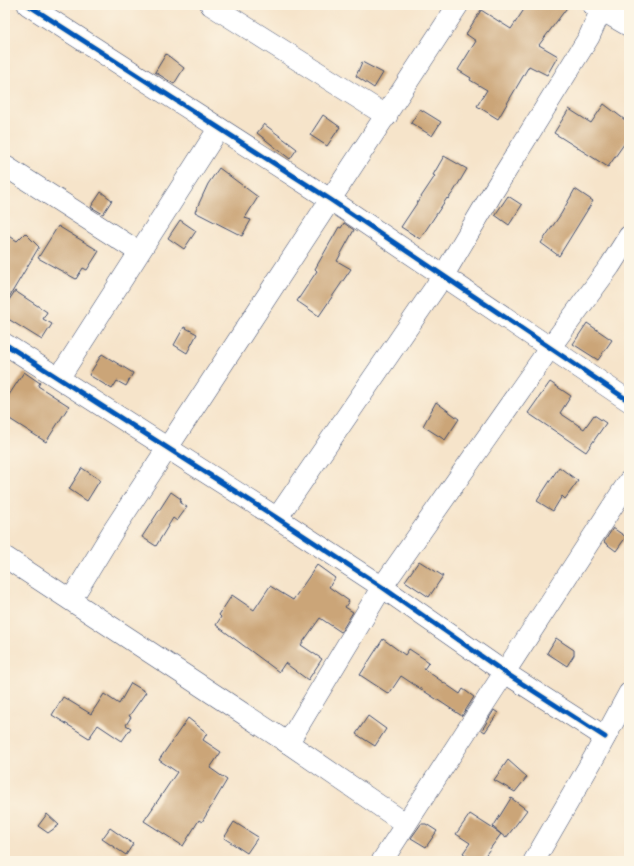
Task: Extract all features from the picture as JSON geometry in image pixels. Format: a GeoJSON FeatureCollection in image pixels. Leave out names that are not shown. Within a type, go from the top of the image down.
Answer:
{"type":"FeatureCollection","features":[{"type":"Feature","properties":{"kind":"street"},"geometry":{"type":"LineString","coordinates":[[28,5],[331,200],[549,349],[629,401]]}},
{"type":"Feature","properties":{"kind":"street"},"geometry":{"type":"LineString","coordinates":[[211,5],[387,116]]}},
{"type":"Feature","properties":{"kind":"street"},"geometry":{"type":"LineString","coordinates":[[71,600],[113,531],[387,116],[458,5]]}},
{"type":"Feature","properties":{"kind":"street"},"geometry":{"type":"LineString","coordinates":[[277,518],[443,276],[492,192],[605,9],[629,26]]}},
{"type":"Feature","properties":{"kind":"street"},"geometry":{"type":"LineString","coordinates":[[59,378],[219,128]]}},
{"type":"Feature","properties":{"kind":"street"},"geometry":{"type":"LineString","coordinates":[[5,166],[139,252]]}},
{"type":"Feature","properties":{"kind":"street"},"geometry":{"type":"LineString","coordinates":[[288,743],[382,587],[549,349],[610,266],[629,236]]}},
{"type":"Feature","properties":{"kind":"street"},"geometry":{"type":"LineString","coordinates":[[7,349],[59,378],[168,447],[382,587],[504,672],[606,737]]}},
{"type":"Feature","properties":{"kind":"street"},"geometry":{"type":"LineString","coordinates":[[382,861],[629,481]]}},
{"type":"Feature","properties":{"kind":"street"},"geometry":{"type":"LineString","coordinates":[[5,557],[288,743],[406,824]]}},
{"type":"Feature","properties":{"kind":"street"},"geometry":{"type":"LineString","coordinates":[[534,861],[606,737],[629,693]]}},
{"type":"Feature","properties":{"kind":"building"},"geometry":{"type":"Polygon","coordinates":[[[527,5],[569,5],[539,45],[558,56],[547,75],[529,66],[498,119],[477,106],[487,90],[470,80],[471,78],[458,70],[476,41],[466,34],[481,10],[511,29],[527,5]]]}},
{"type":"Feature","properties":{"kind":"building"},"geometry":{"type":"Polygon","coordinates":[[[166,54],[184,68],[174,84],[155,72],[166,54]]]}},
{"type":"Feature","properties":{"kind":"building"},"geometry":{"type":"Polygon","coordinates":[[[362,62],[383,73],[374,88],[356,76],[362,62]]]}},
{"type":"Feature","properties":{"kind":"building"},"geometry":{"type":"Polygon","coordinates":[[[604,104],[629,123],[629,137],[608,167],[554,133],[569,109],[591,123],[604,104]]]}},
{"type":"Feature","properties":{"kind":"building"},"geometry":{"type":"Polygon","coordinates":[[[420,109],[441,122],[432,136],[411,123],[420,109]]]}},
{"type":"Feature","properties":{"kind":"building"},"geometry":{"type":"Polygon","coordinates":[[[323,115],[340,127],[327,146],[310,135],[323,115]]]}},
{"type":"Feature","properties":{"kind":"building"},"geometry":{"type":"Polygon","coordinates":[[[264,124],[297,149],[290,159],[257,133],[264,124]]]}},
{"type":"Feature","properties":{"kind":"building"},"geometry":{"type":"Polygon","coordinates":[[[444,156],[467,169],[454,191],[448,199],[447,198],[420,239],[401,227],[435,176],[433,175],[444,156]]]}},
{"type":"Feature","properties":{"kind":"building"},"geometry":{"type":"Polygon","coordinates":[[[219,168],[258,197],[245,218],[251,220],[242,236],[195,212],[208,184],[219,168]]]}},
{"type":"Feature","properties":{"kind":"building"},"geometry":{"type":"Polygon","coordinates":[[[575,189],[593,201],[559,256],[541,243],[561,214],[575,189]]]}},
{"type":"Feature","properties":{"kind":"building"},"geometry":{"type":"Polygon","coordinates":[[[101,192],[112,200],[103,214],[91,207],[101,192]]]}},
{"type":"Feature","properties":{"kind":"building"},"geometry":{"type":"Polygon","coordinates":[[[508,196],[522,205],[509,225],[495,215],[508,196]]]}},
{"type":"Feature","properties":{"kind":"building"},"geometry":{"type":"Polygon","coordinates":[[[180,220],[196,231],[184,249],[168,238],[180,220]]]}},
{"type":"Feature","properties":{"kind":"building"},"geometry":{"type":"Polygon","coordinates":[[[344,223],[354,230],[337,261],[351,269],[319,316],[297,301],[317,271],[315,269],[339,227],[341,228],[344,223]]]}},
{"type":"Feature","properties":{"kind":"building"},"geometry":{"type":"Polygon","coordinates":[[[58,226],[99,251],[87,270],[83,268],[76,279],[38,258],[58,226]]]}},
{"type":"Feature","properties":{"kind":"building"},"geometry":{"type":"Polygon","coordinates":[[[5,233],[17,241],[25,233],[39,247],[5,304],[5,233]]]}},
{"type":"Feature","properties":{"kind":"building"},"geometry":{"type":"Polygon","coordinates":[[[15,291],[47,312],[43,319],[52,324],[42,340],[5,317],[5,306],[15,291]]]}},
{"type":"Feature","properties":{"kind":"building"},"geometry":{"type":"Polygon","coordinates":[[[587,323],[612,340],[598,360],[573,344],[587,323]]]}},
{"type":"Feature","properties":{"kind":"building"},"geometry":{"type":"Polygon","coordinates":[[[184,327],[197,334],[187,353],[174,345],[184,327]]]}},
{"type":"Feature","properties":{"kind":"building"},"geometry":{"type":"Polygon","coordinates":[[[102,354],[133,373],[126,386],[117,381],[112,389],[89,375],[102,354]]]}},
{"type":"Feature","properties":{"kind":"building"},"geometry":{"type":"Polygon","coordinates":[[[24,372],[40,383],[38,386],[69,406],[46,442],[5,416],[5,401],[24,372]]]}},
{"type":"Feature","properties":{"kind":"building"},"geometry":{"type":"Polygon","coordinates":[[[550,382],[571,396],[560,413],[584,429],[594,415],[606,423],[586,452],[528,413],[550,382]]]}},
{"type":"Feature","properties":{"kind":"building"},"geometry":{"type":"Polygon","coordinates":[[[436,402],[459,419],[445,440],[423,426],[436,402]]]}},
{"type":"Feature","properties":{"kind":"building"},"geometry":{"type":"Polygon","coordinates":[[[559,467],[578,481],[565,499],[562,496],[553,511],[537,501],[559,467]]]}},
{"type":"Feature","properties":{"kind":"building"},"geometry":{"type":"Polygon","coordinates":[[[82,468],[100,480],[87,501],[69,489],[82,468]]]}},
{"type":"Feature","properties":{"kind":"building"},"geometry":{"type":"Polygon","coordinates":[[[171,492],[181,499],[180,503],[187,507],[177,521],[173,518],[156,546],[142,537],[171,492]]]}},
{"type":"Feature","properties":{"kind":"building"},"geometry":{"type":"Polygon","coordinates":[[[613,528],[626,537],[616,551],[604,542],[613,528]]]}},
{"type":"Feature","properties":{"kind":"building"},"geometry":{"type":"Polygon","coordinates":[[[419,561],[443,576],[429,597],[405,581],[419,561]]]}},
{"type":"Feature","properties":{"kind":"building"},"geometry":{"type":"Polygon","coordinates":[[[317,565],[335,578],[329,587],[349,601],[345,607],[353,612],[341,632],[320,618],[301,645],[322,659],[308,680],[285,663],[279,672],[216,625],[221,617],[219,615],[232,595],[254,610],[270,586],[293,600],[317,565]]]}},
{"type":"Feature","properties":{"kind":"building"},"geometry":{"type":"Polygon","coordinates":[[[556,638],[574,650],[574,655],[567,666],[547,653],[556,638]]]}},
{"type":"Feature","properties":{"kind":"building"},"geometry":{"type":"Polygon","coordinates":[[[383,639],[405,655],[409,649],[429,662],[424,669],[460,694],[463,689],[474,697],[462,716],[401,676],[389,694],[360,675],[383,639]]]}},
{"type":"Feature","properties":{"kind":"building"},"geometry":{"type":"Polygon","coordinates":[[[131,683],[146,692],[129,716],[131,717],[126,725],[131,728],[122,741],[98,725],[89,738],[52,715],[63,697],[91,714],[104,694],[119,704],[131,683]]]}},
{"type":"Feature","properties":{"kind":"building"},"geometry":{"type":"Polygon","coordinates":[[[494,710],[498,713],[485,732],[482,730],[494,710]]]}},
{"type":"Feature","properties":{"kind":"building"},"geometry":{"type":"Polygon","coordinates":[[[368,716],[386,729],[375,746],[356,734],[368,716]]]}},
{"type":"Feature","properties":{"kind":"building"},"geometry":{"type":"Polygon","coordinates":[[[188,718],[207,733],[203,740],[221,752],[210,768],[227,780],[202,822],[199,820],[183,846],[144,821],[177,772],[159,760],[188,718]]]}},
{"type":"Feature","properties":{"kind":"building"},"geometry":{"type":"Polygon","coordinates":[[[508,760],[527,777],[515,792],[494,780],[508,760]]]}},
{"type":"Feature","properties":{"kind":"building"},"geometry":{"type":"Polygon","coordinates":[[[511,798],[527,810],[506,838],[493,827],[511,798]]]}},
{"type":"Feature","properties":{"kind":"building"},"geometry":{"type":"Polygon","coordinates":[[[47,814],[59,825],[48,833],[38,826],[47,814]]]}},
{"type":"Feature","properties":{"kind":"building"},"geometry":{"type":"Polygon","coordinates":[[[470,814],[501,834],[481,861],[474,861],[463,853],[470,843],[456,834],[470,814]]]}},
{"type":"Feature","properties":{"kind":"building"},"geometry":{"type":"Polygon","coordinates":[[[234,822],[258,837],[247,853],[224,838],[234,822]]]}},
{"type":"Feature","properties":{"kind":"building"},"geometry":{"type":"Polygon","coordinates":[[[421,824],[426,824],[437,831],[426,847],[411,838],[421,824]]]}},
{"type":"Feature","properties":{"kind":"building"},"geometry":{"type":"Polygon","coordinates":[[[110,828],[133,844],[126,855],[102,839],[110,828]]]}},
{"type":"Feature","properties":{"kind":"cycle path"},"geometry":{"type":"LineString","coordinates":[[28,5],[331,200],[629,401]]}},
{"type":"Feature","properties":{"kind":"cycle path"},"geometry":{"type":"LineString","coordinates":[[5,344],[277,518],[382,587],[504,672],[605,737]]}}]}
